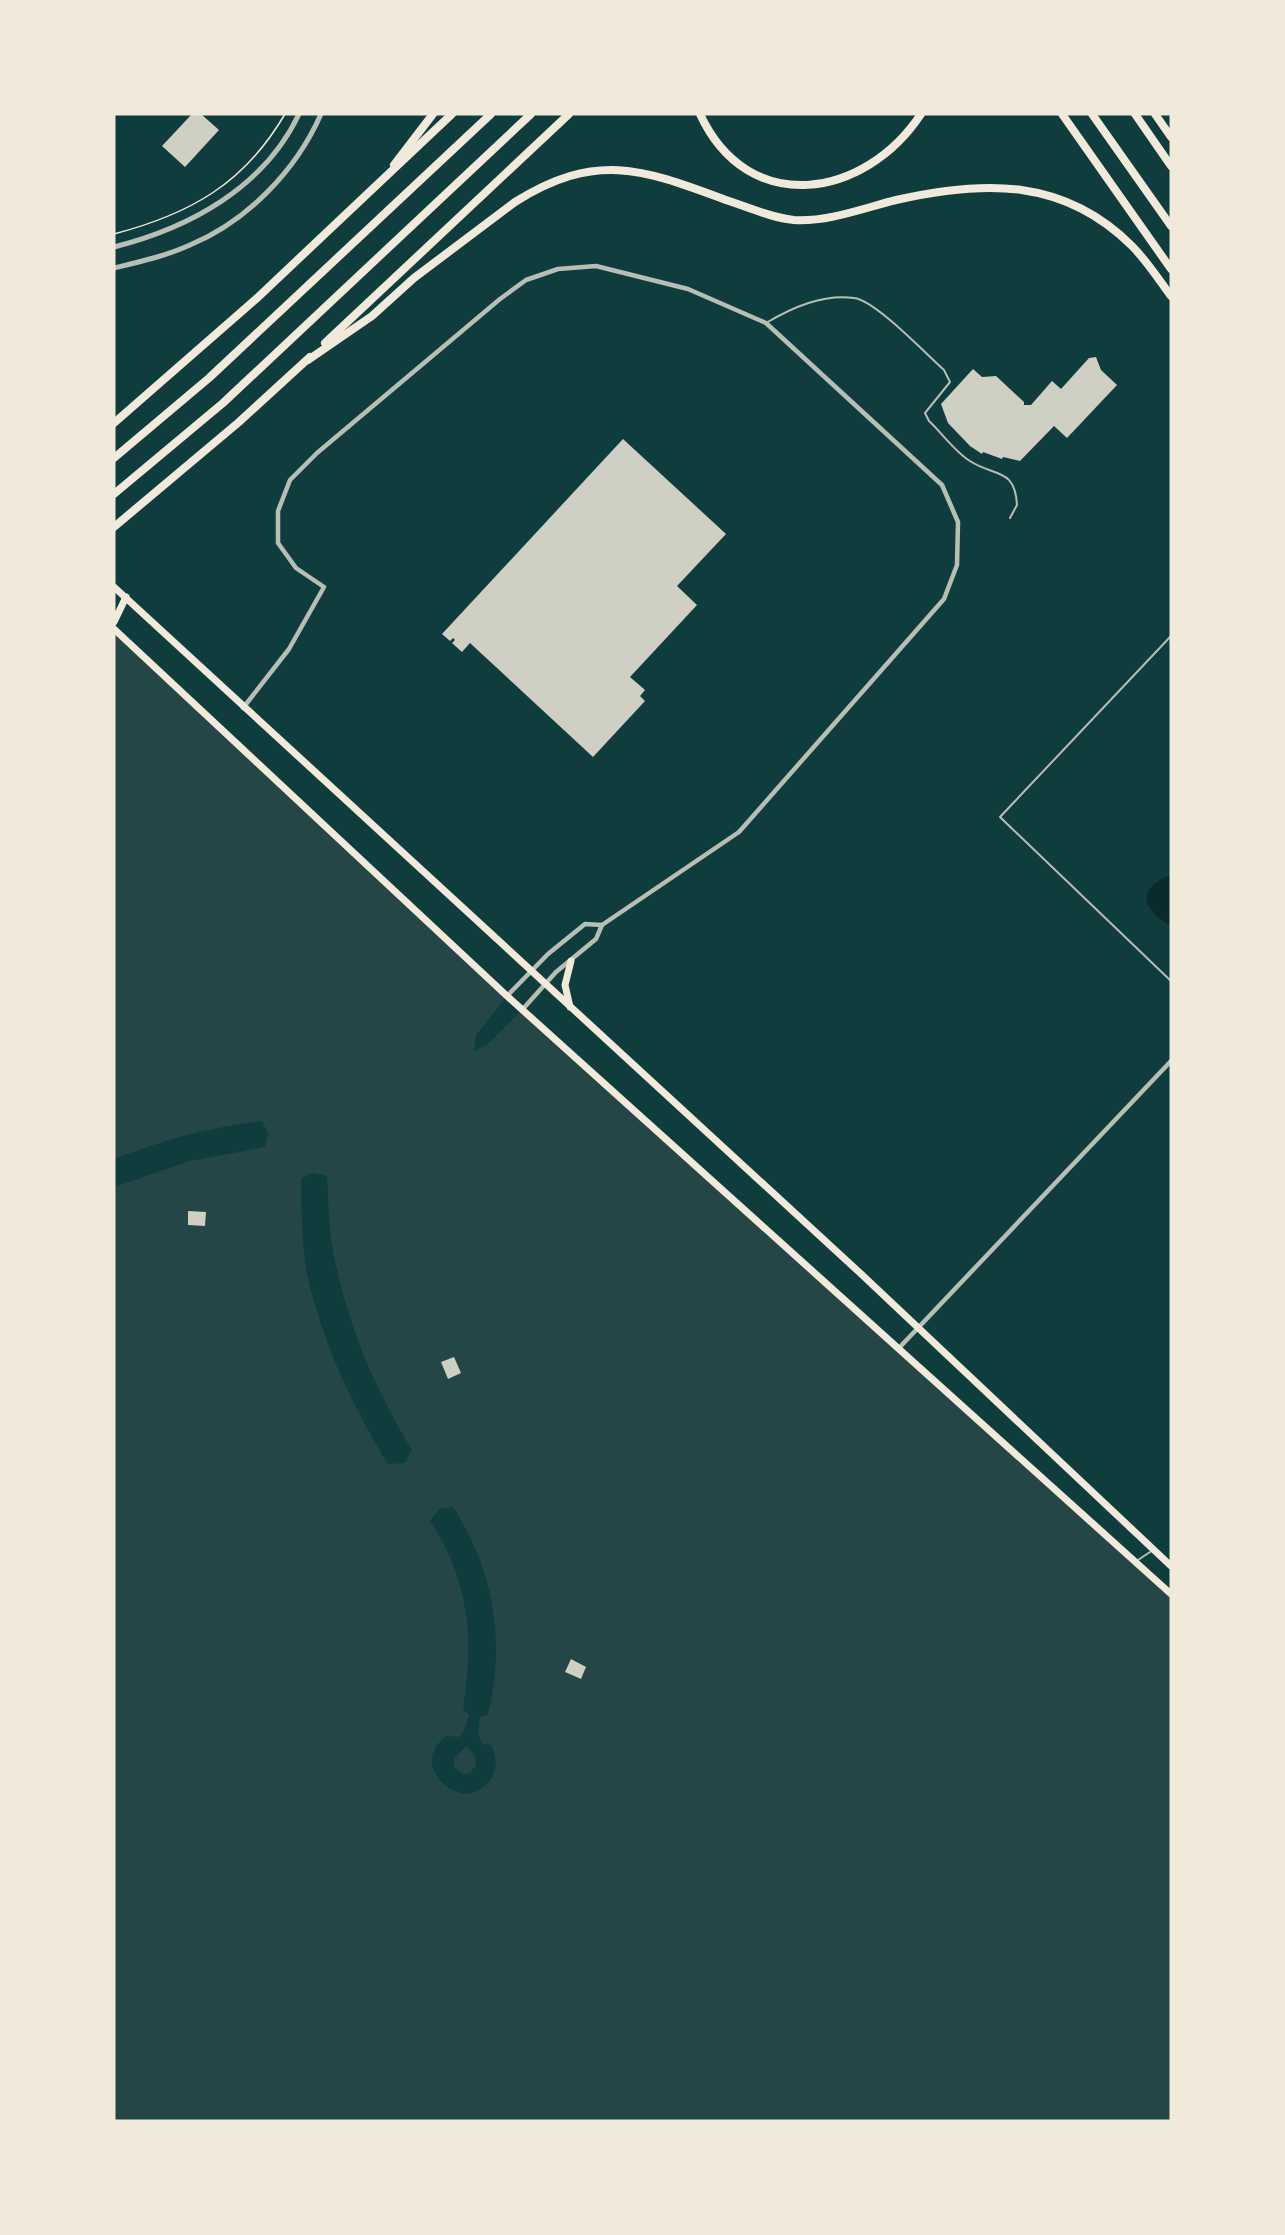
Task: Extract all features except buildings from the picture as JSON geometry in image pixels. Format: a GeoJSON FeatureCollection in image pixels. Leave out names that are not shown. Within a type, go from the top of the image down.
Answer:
{"type":"FeatureCollection","features":[{"type":"Feature","properties":{"kind":"highway"},"geometry":{"type":"LineString","coordinates":[[377,186],[433,114]]}},
{"type":"Feature","properties":{"kind":"highway"},"geometry":{"type":"LineString","coordinates":[[114,423],[256,299],[452,114]]}},
{"type":"Feature","properties":{"kind":"highway"},"geometry":{"type":"LineString","coordinates":[[114,458],[209,378],[491,114]]}},
{"type":"Feature","properties":{"kind":"highway"},"geometry":{"type":"LineString","coordinates":[[114,494],[223,403],[531,114]]}},
{"type":"Feature","properties":{"kind":"highway"},"geometry":{"type":"LineString","coordinates":[[114,527],[239,422],[308,360],[569,114]]}},
{"type":"Feature","properties":{"kind":"highway"},"geometry":{"type":"LineString","coordinates":[[700,114],[707,130],[722,150],[742,167],[776,182],[816,186],[836,180],[877,160],[902,138],[921,114]]}},
{"type":"Feature","properties":{"kind":"highway"},"geometry":{"type":"LineString","coordinates":[[1062,114],[1171,269]]}},
{"type":"Feature","properties":{"kind":"highway"},"geometry":{"type":"LineString","coordinates":[[1092,114],[1171,226]]}},
{"type":"Feature","properties":{"kind":"highway"},"geometry":{"type":"LineString","coordinates":[[1135,114],[1171,165]]}},
{"type":"Feature","properties":{"kind":"highway"},"geometry":{"type":"LineString","coordinates":[[1155,114],[1171,136]]}},
{"type":"Feature","properties":{"kind":"highway"},"geometry":{"type":"LineString","coordinates":[[308,360],[372,316],[414,278],[532,191],[566,177],[609,169],[654,174],[767,214],[794,220],[822,218],[943,189],[980,186],[1027,189],[1065,201],[1110,227],[1134,248],[1171,296]]}},
{"type":"Feature","properties":{"kind":"main road"},"geometry":{"type":"LineString","coordinates":[[114,587],[919,1328],[1171,1566]]}},
{"type":"Feature","properties":{"kind":"main road"},"geometry":{"type":"LineString","coordinates":[[114,622],[126,597]]}},
{"type":"Feature","properties":{"kind":"main road"},"geometry":{"type":"LineString","coordinates":[[114,628],[522,1010],[1171,1594]]}},
{"type":"Feature","properties":{"kind":"main road"},"geometry":{"type":"LineString","coordinates":[[570,1007],[565,985],[571,961]]}},
{"type":"Feature","properties":{"kind":"street"},"geometry":{"type":"LineString","coordinates":[[114,247],[171,230],[220,203],[241,187],[266,162],[289,132],[298,114]]}},
{"type":"Feature","properties":{"kind":"street"},"geometry":{"type":"LineString","coordinates":[[114,268],[189,246],[225,227],[275,184],[290,167],[321,114]]}},
{"type":"Feature","properties":{"kind":"street"},"geometry":{"type":"LineString","coordinates":[[243,708],[289,649],[324,587],[296,568],[278,543],[278,511],[290,480],[317,453],[500,298],[526,280],[558,268],[596,266],[688,289],[766,323],[942,485],[958,522],[957,565],[944,599],[739,832],[602,925],[596,939],[522,1010]]}},
{"type":"Feature","properties":{"kind":"street"},"geometry":{"type":"LineString","coordinates":[[507,996],[532,970],[585,924],[602,925]]}},
{"type":"Feature","properties":{"kind":"street"},"geometry":{"type":"LineString","coordinates":[[899,1348],[1171,1061]]}},
{"type":"Feature","properties":{"kind":"lane"},"geometry":{"type":"LineString","coordinates":[[766,323],[794,307],[825,299],[856,298],[877,309],[944,370],[950,382],[925,413],[929,421],[970,461],[1008,477],[1014,486],[1017,505],[1010,518]]}},
{"type":"Feature","properties":{"kind":"lane"},"geometry":{"type":"LineString","coordinates":[[1171,636],[1000,817],[1171,981]]}},
{"type":"Feature","properties":{"kind":"lane"},"geometry":{"type":"LineString","coordinates":[[1135,1562],[1154,1550]]}},
{"type":"Feature","properties":{"kind":"path"},"geometry":{"type":"LineString","coordinates":[[114,234],[167,218],[203,200],[252,161],[268,143],[285,114]]}},
{"type":"Feature","properties":{"kind":"shaded area"},"geometry":{"type":"Polygon","coordinates":[[[114,629],[507,996],[476,1035],[474,1051],[487,1045],[522,1010],[1171,1594],[1171,2121],[114,2121],[114,1187],[190,1161],[265,1147],[268,1133],[262,1121],[224,1127],[187,1135],[114,1159],[114,629]],[[312,1173],[301,1178],[303,1241],[308,1279],[322,1328],[351,1397],[388,1464],[405,1463],[412,1450],[374,1378],[345,1303],[331,1241],[327,1176],[312,1173]],[[453,1507],[439,1509],[430,1521],[454,1566],[466,1612],[468,1659],[463,1709],[469,1715],[464,1731],[459,1737],[447,1736],[438,1744],[433,1753],[432,1763],[434,1772],[447,1787],[469,1794],[489,1782],[495,1769],[496,1761],[491,1745],[482,1744],[478,1734],[480,1717],[488,1715],[493,1688],[496,1634],[487,1581],[467,1531],[453,1507]]]}},
{"type":"Feature","properties":{"kind":"shaded area"},"geometry":{"type":"Polygon","coordinates":[[[1171,875],[1171,927],[1158,918],[1148,904],[1147,898],[1154,884],[1171,875]]]}},
{"type":"Feature","properties":{"kind":"shaded area"},"geometry":{"type":"Polygon","coordinates":[[[467,1746],[475,1756],[476,1765],[470,1773],[463,1774],[454,1767],[454,1758],[467,1746]]]}}]}
